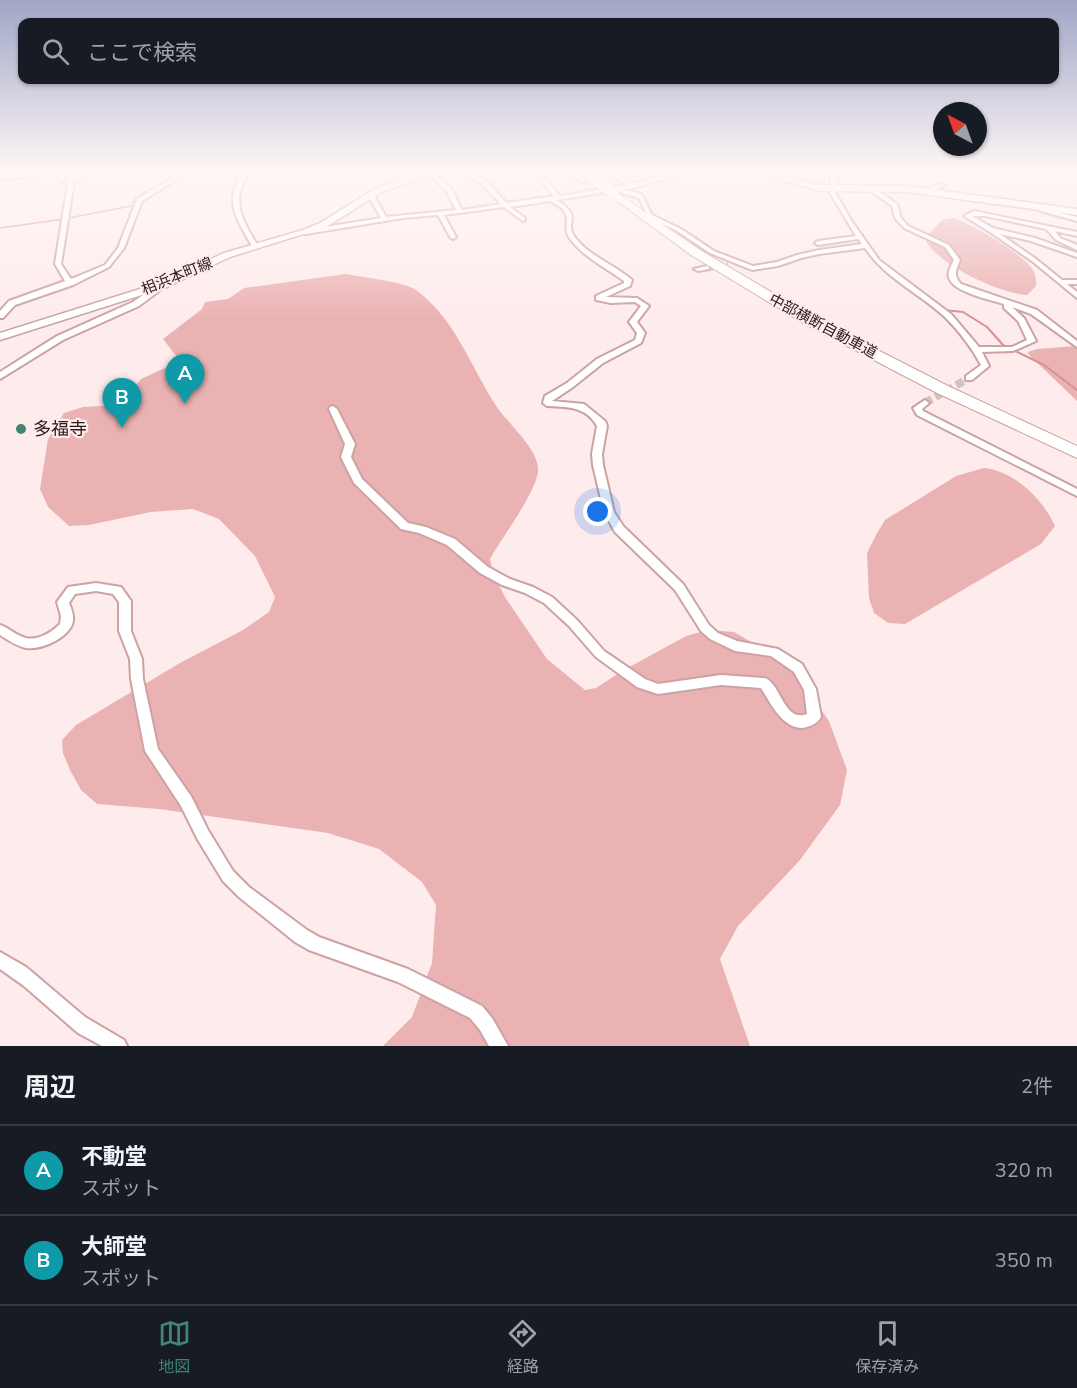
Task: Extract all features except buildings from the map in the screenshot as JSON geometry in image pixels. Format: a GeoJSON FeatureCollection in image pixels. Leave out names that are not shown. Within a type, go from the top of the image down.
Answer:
{"type":"FeatureCollection","features":[{"type":"Feature","properties":{"kind":"highway","name":"中部横断自動車道"},"geometry":{"type":"LineString","coordinates":[[652,221],[675,239],[781,304],[903,369],[1077,453]]}},
{"type":"Feature","properties":{"kind":"main road","name":"相浜本町線"},"geometry":{"type":"LineString","coordinates":[[0,337],[163,285],[227,255],[306,232],[329,221]]}},
{"type":"Feature","properties":{"kind":"street"},"geometry":{"type":"LineString","coordinates":[[65,221],[58,264],[70,282]]}},
{"type":"Feature","properties":{"kind":"street"},"geometry":{"type":"LineString","coordinates":[[0,316],[12,303],[70,282],[111,263],[128,233],[132,221]]}},
{"type":"Feature","properties":{"kind":"street"},"geometry":{"type":"LineString","coordinates":[[242,221],[255,246]]}},
{"type":"Feature","properties":{"kind":"street"},"geometry":{"type":"LineString","coordinates":[[306,232],[368,221]]}},
{"type":"Feature","properties":{"kind":"street"},"geometry":{"type":"LineString","coordinates":[[445,221],[453,237]]}},
{"type":"Feature","properties":{"kind":"street"},"geometry":{"type":"LineString","coordinates":[[333,409],[350,444],[346,457],[358,481],[405,526],[452,542],[484,570],[548,600],[573,623],[600,654],[641,683],[658,689],[721,680],[757,681],[765,683],[789,719],[799,723],[809,722],[814,717],[810,689],[798,668],[774,652],[735,646],[714,636],[705,628],[679,587],[619,529],[609,512],[598,465],[597,450],[602,426],[600,421],[581,406],[547,403],[548,398],[570,385],[592,366],[638,341],[641,333],[633,322],[645,306],[638,300],[611,301],[599,298],[627,284],[628,280],[577,243],[569,233],[567,226],[569,221]]}},
{"type":"Feature","properties":{"kind":"street"},"geometry":{"type":"LineString","coordinates":[[661,221],[731,264],[752,268],[778,264],[819,252],[866,246]]}},
{"type":"Feature","properties":{"kind":"street"},"geometry":{"type":"LineString","coordinates":[[850,221],[859,237],[882,266],[903,279],[948,316],[977,350],[985,366],[969,378]]}},
{"type":"Feature","properties":{"kind":"street"},"geometry":{"type":"LineString","coordinates":[[901,221],[906,227],[950,249],[957,260],[951,270],[952,278],[958,286],[1034,312],[1077,345]]}},
{"type":"Feature","properties":{"kind":"street"},"geometry":{"type":"LineString","coordinates":[[975,221],[1034,260],[1077,296]]}},
{"type":"Feature","properties":{"kind":"street"},"geometry":{"type":"LineString","coordinates":[[1018,221],[1077,234]]}},
{"type":"Feature","properties":{"kind":"street"},"geometry":{"type":"LineString","coordinates":[[1048,227],[1058,239],[1077,248]]}},
{"type":"Feature","properties":{"kind":"street"},"geometry":{"type":"LineString","coordinates":[[991,230],[1033,238],[1077,255]]}},
{"type":"Feature","properties":{"kind":"street"},"geometry":{"type":"LineString","coordinates":[[818,243],[859,237]]}},
{"type":"Feature","properties":{"kind":"street"},"geometry":{"type":"LineString","coordinates":[[1065,252],[1077,264]]}},
{"type":"Feature","properties":{"kind":"street"},"geometry":{"type":"LineString","coordinates":[[698,269],[707,268]]}},
{"type":"Feature","properties":{"kind":"street"},"geometry":{"type":"LineString","coordinates":[[1060,282],[1077,282]]}},
{"type":"Feature","properties":{"kind":"street"},"geometry":{"type":"LineString","coordinates":[[0,376],[53,342],[136,303],[163,285]]}},
{"type":"Feature","properties":{"kind":"street"},"geometry":{"type":"LineString","coordinates":[[977,350],[1013,349],[1032,340],[1021,320],[1007,306],[1008,302]]}},
{"type":"Feature","properties":{"kind":"street"},"geometry":{"type":"LineString","coordinates":[[925,403],[917,408],[920,413],[1077,493]]}},
{"type":"Feature","properties":{"kind":"street"},"geometry":{"type":"LineString","coordinates":[[0,630],[26,644],[40,641],[58,633],[65,626],[67,617],[63,602],[72,590],[96,587],[117,590],[124,601],[125,631],[136,658],[137,679],[152,751],[186,801],[228,876],[244,892],[315,944],[402,975],[476,1012],[499,1046]]}},
{"type":"Feature","properties":{"kind":"street"},"geometry":{"type":"LineString","coordinates":[[0,960],[17,969],[75,1020],[104,1035],[118,1046]]}},
{"type":"Feature","properties":{"kind":"shaded area"},"geometry":{"type":"Polygon","coordinates":[[[941,221],[961,221],[985,233],[1021,258],[1034,272],[1036,286],[1027,295],[985,283],[954,267],[931,248],[925,238],[941,221]]]}},
{"type":"Feature","properties":{"kind":"shaded area"},"geometry":{"type":"Polygon","coordinates":[[[346,274],[410,287],[430,302],[453,331],[499,410],[534,455],[538,470],[532,490],[490,559],[493,573],[505,597],[547,659],[585,690],[596,688],[686,636],[707,630],[734,632],[763,649],[797,675],[829,721],[847,770],[840,805],[800,860],[738,926],[720,959],[750,1046],[383,1046],[412,1017],[432,963],[436,905],[422,882],[379,849],[328,833],[159,809],[97,804],[81,790],[70,770],[63,753],[62,740],[76,725],[180,663],[243,630],[269,612],[275,597],[255,556],[219,519],[193,509],[151,512],[89,525],[69,526],[48,507],[40,489],[48,439],[64,413],[83,407],[103,406],[126,397],[141,379],[180,361],[163,339],[202,309],[205,302],[228,299],[244,288],[346,274]]]}},
{"type":"Feature","properties":{"kind":"shaded area"},"geometry":{"type":"Polygon","coordinates":[[[1077,346],[1077,401],[1028,352],[1037,349],[1077,346]]]}},
{"type":"Feature","properties":{"kind":"shaded area"},"geometry":{"type":"Polygon","coordinates":[[[984,468],[1006,475],[1026,488],[1043,506],[1055,526],[1041,544],[905,624],[888,623],[874,613],[869,598],[867,553],[885,520],[956,476],[984,468]]]}},
{"type":"Feature","properties":{"kind":"waterway"},"geometry":{"type":"LineString","coordinates":[[0,228],[51,221]]}},
{"type":"Feature","properties":{"kind":"waterway"},"geometry":{"type":"LineString","coordinates":[[944,310],[963,312],[987,327],[1003,345],[1044,365],[1077,390]]}},
{"type":"Feature","properties":{"kind":"tunnel"},"geometry":{"type":"LineString","coordinates":[[707,268],[728,264]]}},
{"type":"Feature","properties":{"kind":"tunnel"},"geometry":{"type":"LineString","coordinates":[[925,403],[969,378]]}},
{"type":"Feature","properties":{"kind":"place","name":"不動堂"},"geometry":{"type":"Point","coordinates":[185,404]}},
{"type":"Feature","properties":{"kind":"place","name":"大師堂"},"geometry":{"type":"Point","coordinates":[122,428]}},
{"type":"Feature","properties":{"kind":"place","name":"多福寺"},"geometry":{"type":"Point","coordinates":[21,429]}}]}
